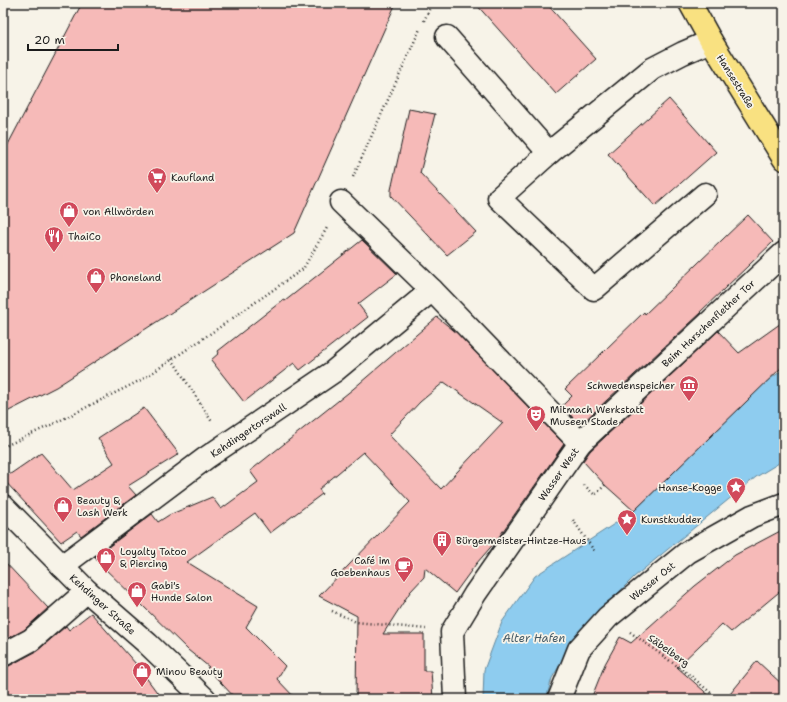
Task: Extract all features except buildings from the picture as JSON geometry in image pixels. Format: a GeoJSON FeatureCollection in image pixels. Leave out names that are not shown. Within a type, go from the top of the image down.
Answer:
{"type":"FeatureCollection","features":[{"type":"Feature","properties":{"kind":"main road","name":"Hansestraße"},"geometry":{"type":"LineString","coordinates":[[690,3],[711,41],[784,159]]}},
{"type":"Feature","properties":{"kind":"street"},"geometry":{"type":"LineString","coordinates":[[447,37],[549,153]]}},
{"type":"Feature","properties":{"kind":"street"},"geometry":{"type":"LineString","coordinates":[[705,194],[594,289],[499,198],[549,153],[652,69],[682,53],[711,41]]}},
{"type":"Feature","properties":{"kind":"street","name":"Wasser West"},"geometry":{"type":"LineString","coordinates":[[341,202],[432,290],[580,443],[475,594],[452,632]]}},
{"type":"Feature","properties":{"kind":"street","name":"Beim Harschenflether Tor"},"geometry":{"type":"LineString","coordinates":[[580,443],[784,253]]}},
{"type":"Feature","properties":{"kind":"street","name":"Kehdingertorswall"},"geometry":{"type":"LineString","coordinates":[[62,566],[206,458],[333,372],[432,290]]}},
{"type":"Feature","properties":{"kind":"street","name":"Wasser Ost"},"geometry":{"type":"LineString","coordinates":[[559,699],[579,649],[608,617],[688,552],[752,516],[784,504]]}},
{"type":"Feature","properties":{"kind":"street","name":"Kehdinger Straße"},"geometry":{"type":"LineString","coordinates":[[3,506],[87,591],[148,644],[205,699]]}},
{"type":"Feature","properties":{"kind":"street"},"geometry":{"type":"LineString","coordinates":[[3,655],[31,640],[87,591]]}},
{"type":"Feature","properties":{"kind":"street"},"geometry":{"type":"LineString","coordinates":[[452,632],[454,699]]}},
{"type":"Feature","properties":{"kind":"path"},"geometry":{"type":"LineString","coordinates":[[3,447],[143,379],[303,269],[341,202],[432,3]]}},
{"type":"Feature","properties":{"kind":"path"},"geometry":{"type":"LineString","coordinates":[[172,358],[226,445]]}},
{"type":"Feature","properties":{"kind":"path"},"geometry":{"type":"LineString","coordinates":[[599,491],[604,485]]}},
{"type":"Feature","properties":{"kind":"path"},"geometry":{"type":"LineString","coordinates":[[573,520],[595,552]]}},
{"type":"Feature","properties":{"kind":"path"},"geometry":{"type":"LineString","coordinates":[[332,611],[356,622],[452,632]]}},
{"type":"Feature","properties":{"kind":"path","name":"Säbelberg"},"geometry":{"type":"LineString","coordinates":[[608,617],[691,676],[718,699]]}},
{"type":"Feature","properties":{"kind":"water","name":"Alter Hafen"},"geometry":{"type":"Polygon","coordinates":[[[784,369],[784,460],[756,477],[634,577],[581,630],[552,678],[546,699],[483,699],[484,670],[502,622],[535,576],[634,511],[766,382],[784,369]]]}},
{"type":"Feature","properties":{"kind":"place","name":"Kaufland"},"geometry":{"type":"Point","coordinates":[157,194]}},
{"type":"Feature","properties":{"kind":"place","name":"von Allwörden"},"geometry":{"type":"Point","coordinates":[69,228]}},
{"type":"Feature","properties":{"kind":"place","name":"ThaiCo"},"geometry":{"type":"Point","coordinates":[54,253]}},
{"type":"Feature","properties":{"kind":"place","name":"Phoneland"},"geometry":{"type":"Point","coordinates":[96,294]}},
{"type":"Feature","properties":{"kind":"place","name":"Schwedenspeicher"},"geometry":{"type":"Point","coordinates":[689,402]}},
{"type":"Feature","properties":{"kind":"place","name":"Mitmach Werkstatt Museen Stade"},"geometry":{"type":"Point","coordinates":[536,432]}},
{"type":"Feature","properties":{"kind":"place","name":"Hanse-Kogge"},"geometry":{"type":"Point","coordinates":[736,504]}},
{"type":"Feature","properties":{"kind":"place","name":"Beauty & Lash Werk"},"geometry":{"type":"Point","coordinates":[63,523]}},
{"type":"Feature","properties":{"kind":"place","name":"Kunstkudder"},"geometry":{"type":"Point","coordinates":[627,536]}},
{"type":"Feature","properties":{"kind":"place","name":"Bürgermeister-Hintze-Haus"},"geometry":{"type":"Point","coordinates":[442,557]}},
{"type":"Feature","properties":{"kind":"place","name":"Loyalty Tatoo & Piercing"},"geometry":{"type":"Point","coordinates":[106,574]}},
{"type":"Feature","properties":{"kind":"place","name":"Café im Goebenhaus"},"geometry":{"type":"Point","coordinates":[404,583]}},
{"type":"Feature","properties":{"kind":"place","name":"Gabi's Hunde Salon"},"geometry":{"type":"Point","coordinates":[137,608]}},
{"type":"Feature","properties":{"kind":"place","name":"Minou Beauty"},"geometry":{"type":"Point","coordinates":[142,688]}}]}
